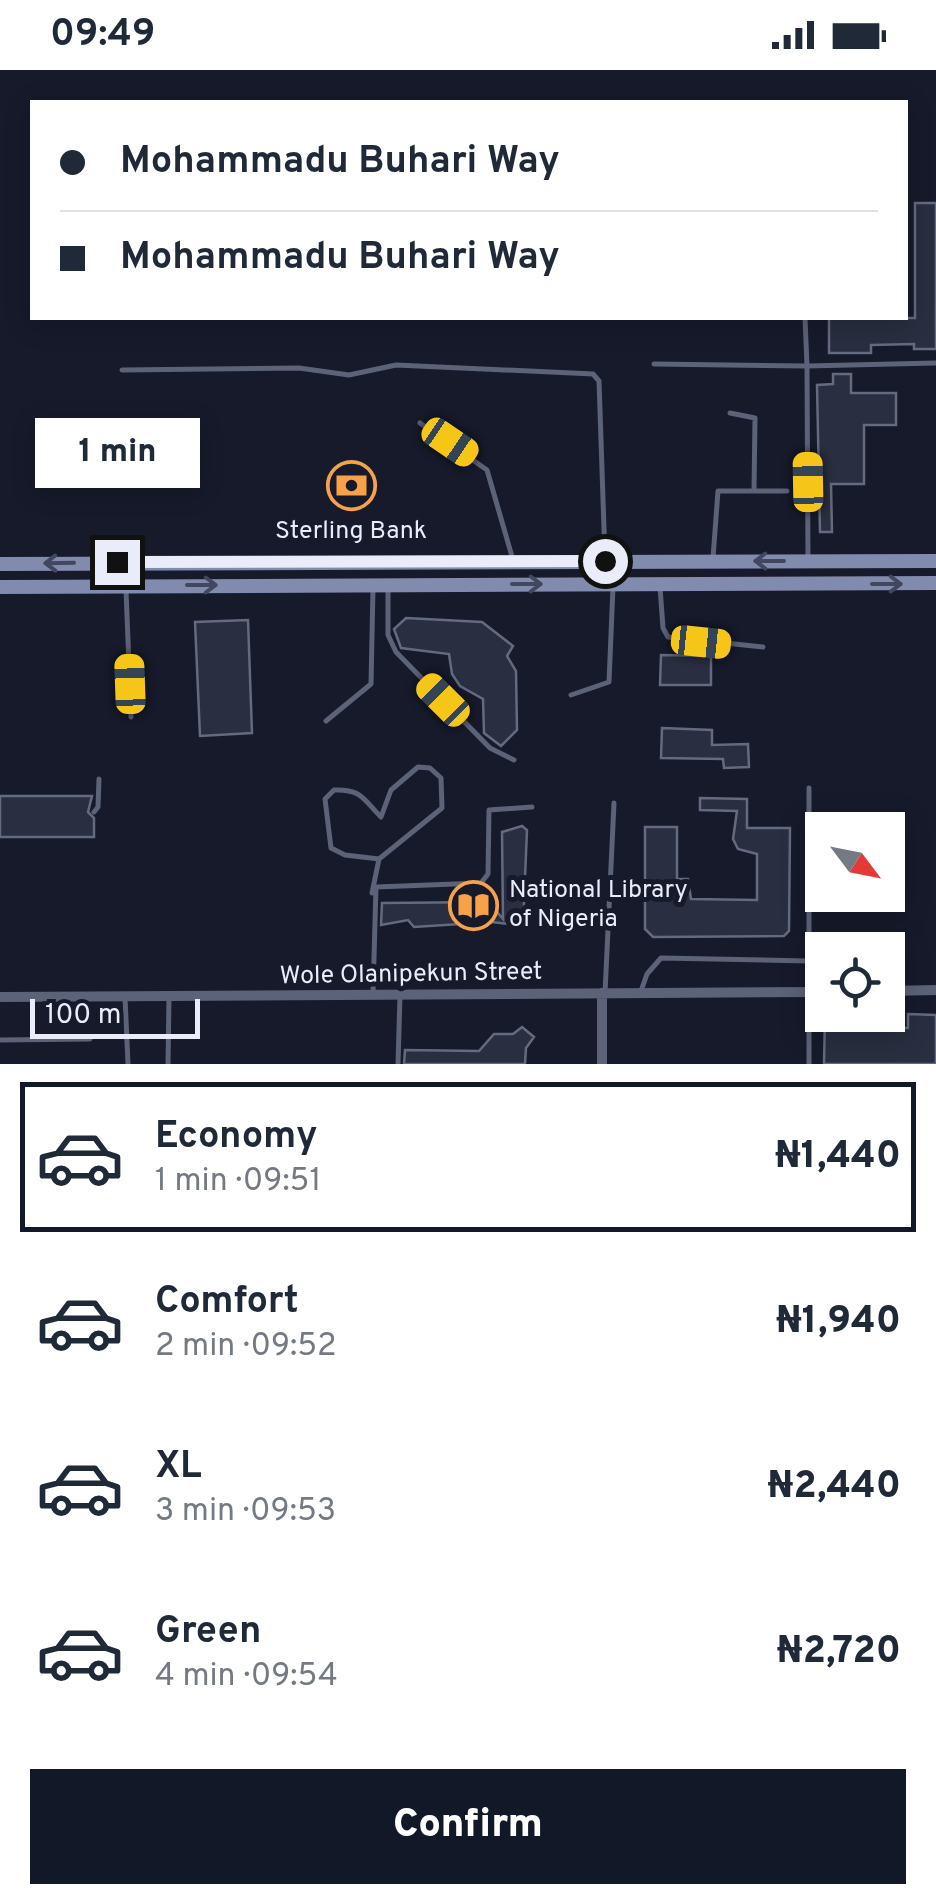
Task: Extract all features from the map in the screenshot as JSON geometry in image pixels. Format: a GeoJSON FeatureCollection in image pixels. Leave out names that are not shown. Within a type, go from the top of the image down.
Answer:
{"type":"FeatureCollection","features":[{"type":"Feature","properties":{"kind":"main road"},"geometry":{"type":"LineString","coordinates":[[585,584],[586,561]]}},
{"type":"Feature","properties":{"kind":"main road"},"geometry":{"type":"LineString","coordinates":[[0,564],[936,561]]}},
{"type":"Feature","properties":{"kind":"main road"},"geometry":{"type":"LineString","coordinates":[[151,586],[152,562]]}},
{"type":"Feature","properties":{"kind":"main road"},"geometry":{"type":"LineString","coordinates":[[0,587],[936,584]]}},
{"type":"Feature","properties":{"kind":"street"},"geometry":{"type":"LineString","coordinates":[[905,991],[936,990]]}},
{"type":"Feature","properties":{"kind":"street","name":"Wole Olanipekun Street"},"geometry":{"type":"LineString","coordinates":[[0,997],[805,992]]}},
{"type":"Feature","properties":{"kind":"street"},"geometry":{"type":"LineString","coordinates":[[602,1064],[604,993]]}},
{"type":"Feature","properties":{"kind":"lane"},"geometry":{"type":"LineString","coordinates":[[805,320],[808,560]]}},
{"type":"Feature","properties":{"kind":"lane"},"geometry":{"type":"LineString","coordinates":[[654,364],[936,363]]}},
{"type":"Feature","properties":{"kind":"lane"},"geometry":{"type":"LineString","coordinates":[[122,370],[298,368],[349,376],[396,365],[593,374],[599,381],[605,561]]}},
{"type":"Feature","properties":{"kind":"lane"},"geometry":{"type":"LineString","coordinates":[[730,413],[755,418],[754,490]]}},
{"type":"Feature","properties":{"kind":"lane"},"geometry":{"type":"LineString","coordinates":[[420,423],[487,470],[513,560]]}},
{"type":"Feature","properties":{"kind":"lane"},"geometry":{"type":"LineString","coordinates":[[713,560],[718,491],[787,491]]}},
{"type":"Feature","properties":{"kind":"lane"},"geometry":{"type":"LineString","coordinates":[[571,695],[609,682],[614,584]]}},
{"type":"Feature","properties":{"kind":"lane"},"geometry":{"type":"LineString","coordinates":[[660,584],[663,628],[668,636],[764,647]]}},
{"type":"Feature","properties":{"kind":"lane"},"geometry":{"type":"LineString","coordinates":[[326,721],[371,684],[381,585]]}},
{"type":"Feature","properties":{"kind":"lane"},"geometry":{"type":"LineString","coordinates":[[381,585],[388,635],[396,652],[490,748],[514,760]]}},
{"type":"Feature","properties":{"kind":"lane"},"geometry":{"type":"LineString","coordinates":[[126,586],[131,717]]}},
{"type":"Feature","properties":{"kind":"lane"},"geometry":{"type":"LineString","coordinates":[[373,996],[372,893],[379,858],[442,808],[441,778],[430,768],[418,767],[392,790],[381,817],[365,795],[354,790],[334,790],[325,800],[331,848],[345,855],[379,858]]}},
{"type":"Feature","properties":{"kind":"lane"},"geometry":{"type":"LineString","coordinates":[[94,812],[98,807],[98,779]]}},
{"type":"Feature","properties":{"kind":"lane"},"geometry":{"type":"LineString","coordinates":[[808,932],[809,788]]}},
{"type":"Feature","properties":{"kind":"lane"},"geometry":{"type":"LineString","coordinates":[[604,993],[614,803]]}},
{"type":"Feature","properties":{"kind":"lane"},"geometry":{"type":"LineString","coordinates":[[372,893],[380,884],[482,882],[488,874],[489,810],[532,808]]}},
{"type":"Feature","properties":{"kind":"lane"},"geometry":{"type":"LineString","coordinates":[[641,993],[648,974],[661,958],[805,961]]}},
{"type":"Feature","properties":{"kind":"lane"},"geometry":{"type":"LineString","coordinates":[[398,1064],[400,996]]}},
{"type":"Feature","properties":{"kind":"lane"},"geometry":{"type":"LineString","coordinates":[[125,997],[128,1064]]}},
{"type":"Feature","properties":{"kind":"lane"},"geometry":{"type":"LineString","coordinates":[[168,1064],[169,997]]}},
{"type":"Feature","properties":{"kind":"lane"},"geometry":{"type":"LineString","coordinates":[[809,1032],[809,1064]]}},
{"type":"Feature","properties":{"kind":"lane"},"geometry":{"type":"LineString","coordinates":[[0,1040],[90,1039]]}},
{"type":"Feature","properties":{"kind":"building"},"geometry":{"type":"Polygon","coordinates":[[[915,203],[936,203],[936,349],[914,349],[914,344],[871,345],[871,353],[829,353],[829,320],[915,318],[915,203]]]}},
{"type":"Feature","properties":{"kind":"building"},"geometry":{"type":"Polygon","coordinates":[[[833,374],[851,374],[851,393],[896,393],[896,425],[864,425],[864,484],[831,484],[832,532],[820,532],[817,385],[833,384],[833,374]]]}},
{"type":"Feature","properties":{"kind":"building"},"geometry":{"type":"Polygon","coordinates":[[[406,618],[482,622],[513,646],[507,656],[516,671],[517,730],[501,746],[484,733],[483,699],[460,686],[452,674],[449,654],[401,648],[394,629],[406,618]]]}},
{"type":"Feature","properties":{"kind":"building"},"geometry":{"type":"Polygon","coordinates":[[[248,620],[252,733],[200,736],[195,622],[248,620]]]}},
{"type":"Feature","properties":{"kind":"building"},"geometry":{"type":"Polygon","coordinates":[[[661,655],[711,656],[711,685],[660,685],[661,655]]]}},
{"type":"Feature","properties":{"kind":"building"},"geometry":{"type":"Polygon","coordinates":[[[662,728],[712,730],[712,745],[748,744],[749,767],[724,768],[723,759],[661,758],[662,728]]]}},
{"type":"Feature","properties":{"kind":"building"},"geometry":{"type":"Polygon","coordinates":[[[0,796],[92,796],[88,812],[94,818],[94,837],[0,837],[0,796]]]}},
{"type":"Feature","properties":{"kind":"building"},"geometry":{"type":"Polygon","coordinates":[[[700,798],[747,799],[747,828],[790,828],[789,931],[784,936],[653,937],[645,929],[645,827],[677,827],[677,879],[688,879],[691,899],[757,900],[757,854],[738,849],[733,839],[737,811],[700,810],[700,798]]]}},
{"type":"Feature","properties":{"kind":"building"},"geometry":{"type":"Polygon","coordinates":[[[522,826],[527,830],[523,926],[492,922],[414,927],[408,920],[381,925],[382,903],[489,902],[503,919],[502,832],[522,826]]]}},
{"type":"Feature","properties":{"kind":"building"},"geometry":{"type":"Polygon","coordinates":[[[908,1014],[936,1015],[936,1064],[824,1064],[825,1032],[905,1032],[908,1014]]]}},
{"type":"Feature","properties":{"kind":"building"},"geometry":{"type":"Polygon","coordinates":[[[522,1027],[534,1037],[526,1048],[525,1064],[404,1064],[405,1050],[479,1051],[494,1034],[513,1034],[522,1027]]]}},
{"type":"Feature","properties":{"kind":"place","name":"Sterling Bank"},"geometry":{"type":"Point","coordinates":[351,486]}},
{"type":"Feature","properties":{"kind":"place","name":"National Library of Nigeria"},"geometry":{"type":"Point","coordinates":[474,905]}},
{"type":"Feature","properties":{"kind":"route"},"geometry":{"type":"LineString","coordinates":[[117,562],[605,561]]}}]}
